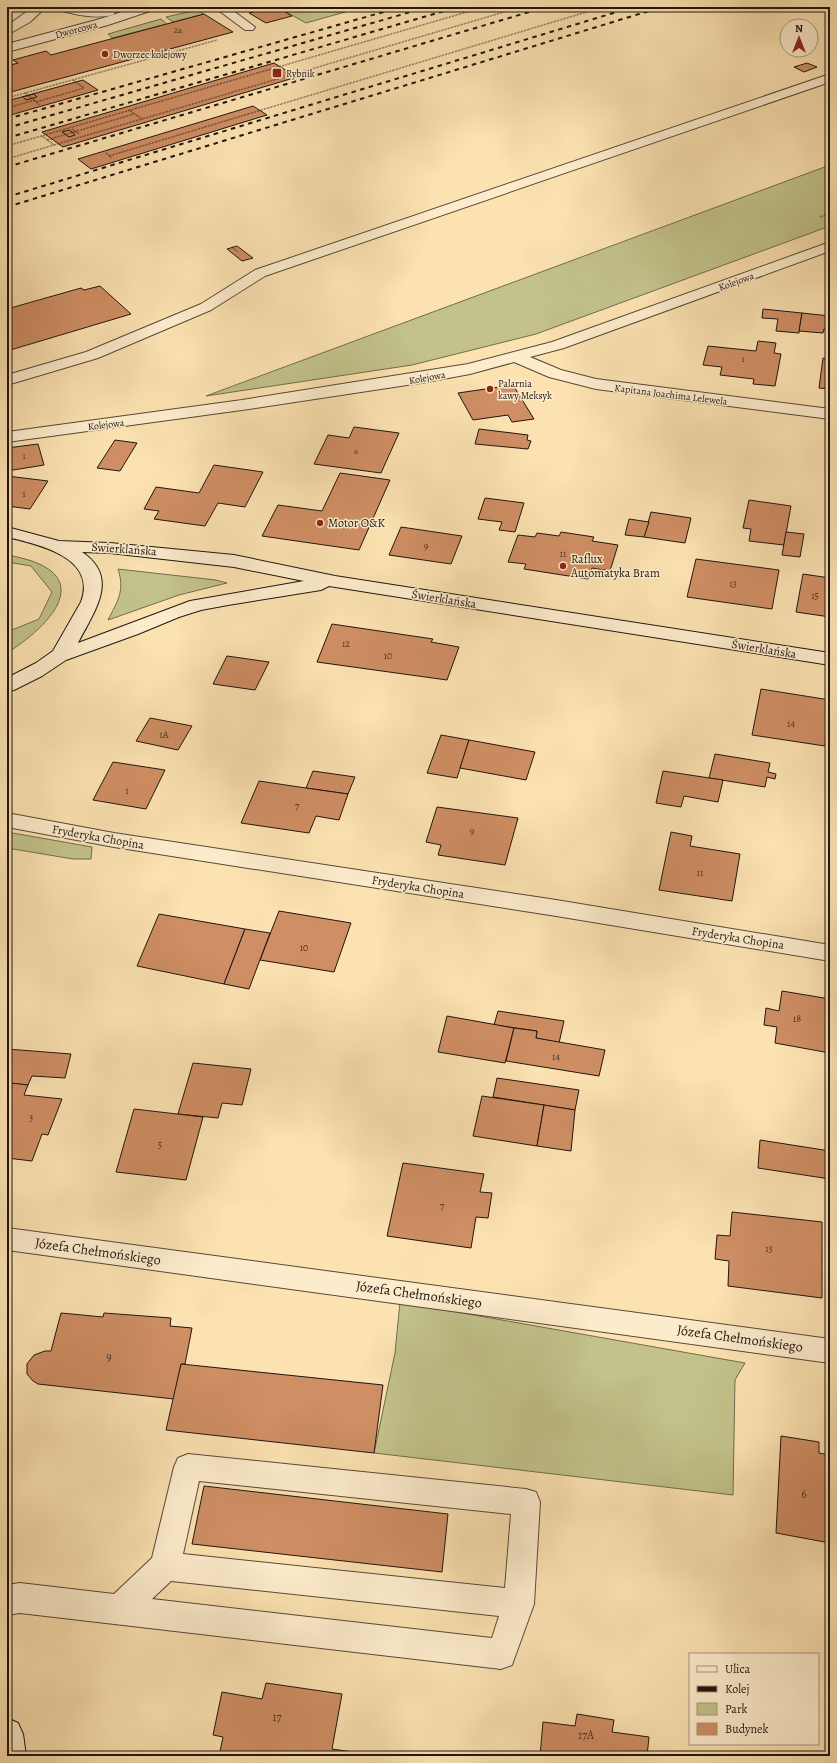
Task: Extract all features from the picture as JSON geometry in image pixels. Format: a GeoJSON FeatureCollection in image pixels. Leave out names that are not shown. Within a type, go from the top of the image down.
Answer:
{"type":"FeatureCollection","features":[{"type":"Feature","properties":{"kind":"street"},"geometry":{"type":"LineString","coordinates":[[7,31],[26,19],[40,7]]}},
{"type":"Feature","properties":{"kind":"street","name":"Dworcowa"},"geometry":{"type":"LineString","coordinates":[[63,7],[75,12],[92,13],[146,8]]}},
{"type":"Feature","properties":{"kind":"street"},"geometry":{"type":"LineString","coordinates":[[220,7],[249,27]]}},
{"type":"Feature","properties":{"kind":"street","name":"Dworcowa"},"geometry":{"type":"LineString","coordinates":[[7,48],[104,22],[146,8]]}},
{"type":"Feature","properties":{"kind":"street"},"geometry":{"type":"LineString","coordinates":[[7,380],[92,354],[206,307],[260,273],[830,78]]}},
{"type":"Feature","properties":{"kind":"street","name":"Kolejowa"},"geometry":{"type":"LineString","coordinates":[[7,437],[242,405],[428,377],[517,357],[558,345],[830,246]]}},
{"type":"Feature","properties":{"kind":"street","name":"Kapitana Joachima Lelewela"},"geometry":{"type":"LineString","coordinates":[[517,357],[538,368],[598,384],[830,414]]}},
{"type":"Feature","properties":{"kind":"street"},"geometry":{"type":"LineString","coordinates":[[7,532],[57,546],[75,556],[84,564],[93,578],[93,587],[88,605],[59,656]]}},
{"type":"Feature","properties":{"kind":"street","name":"Świerklańska"},"geometry":{"type":"LineString","coordinates":[[57,546],[90,546],[171,553],[234,561],[335,582],[830,659]]}},
{"type":"Feature","properties":{"kind":"street"},"geometry":{"type":"LineString","coordinates":[[7,686],[59,656],[197,605],[335,582]]}},
{"type":"Feature","properties":{"kind":"street","name":"Fryderyka Chopina"},"geometry":{"type":"LineString","coordinates":[[7,820],[114,840],[550,907],[830,953]]}},
{"type":"Feature","properties":{"kind":"street","name":"Józefa Chełmońskiego"},"geometry":{"type":"LineString","coordinates":[[7,1239],[830,1351]]}},
{"type":"Feature","properties":{"kind":"street"},"geometry":{"type":"LineString","coordinates":[[7,1600],[20,1598],[501,1654],[519,1604],[526,1502],[188,1467],[165,1566],[120,1609]]}},
{"type":"Feature","properties":{"kind":"street"},"geometry":{"type":"LineString","coordinates":[[165,1566],[519,1604]]}},
{"type":"Feature","properties":{"kind":"street"},"geometry":{"type":"LineString","coordinates":[[7,1734],[10,1756]]}},
{"type":"Feature","properties":{"kind":"path"},"geometry":{"type":"LineString","coordinates":[[7,146],[484,7]]}},
{"type":"Feature","properties":{"kind":"path"},"geometry":{"type":"LineString","coordinates":[[7,159],[521,7]]}},
{"type":"Feature","properties":{"kind":"path"},"geometry":{"type":"LineString","coordinates":[[109,156],[603,7]]}},
{"type":"Feature","properties":{"kind":"path"},"geometry":{"type":"LineString","coordinates":[[7,98],[254,30],[249,27]]}},
{"type":"Feature","properties":{"kind":"path"},"geometry":{"type":"LineString","coordinates":[[62,78],[66,82]]}},
{"type":"Feature","properties":{"kind":"path"},"geometry":{"type":"LineString","coordinates":[[7,108],[84,88],[73,80]]}},
{"type":"Feature","properties":{"kind":"path"},"geometry":{"type":"LineString","coordinates":[[25,93],[40,105]]}},
{"type":"Feature","properties":{"kind":"path"},"geometry":{"type":"LineString","coordinates":[[129,110],[142,119]]}},
{"type":"Feature","properties":{"kind":"path"},"geometry":{"type":"LineString","coordinates":[[47,140],[134,114]]}},
{"type":"Feature","properties":{"kind":"path"},"geometry":{"type":"LineString","coordinates":[[72,129],[79,134]]}},
{"type":"Feature","properties":{"kind":"path"},"geometry":{"type":"LineString","coordinates":[[41,136],[54,145]]}},
{"type":"Feature","properties":{"kind":"path"},"geometry":{"type":"LineString","coordinates":[[106,153],[112,158]]}},
{"type":"Feature","properties":{"kind":"green space"},"geometry":{"type":"Polygon","coordinates":[[[277,7],[363,7],[306,23],[277,7]]]}},
{"type":"Feature","properties":{"kind":"green space"},"geometry":{"type":"Polygon","coordinates":[[[197,10],[204,14],[173,22],[166,17],[197,10]]]}},
{"type":"Feature","properties":{"kind":"green space"},"geometry":{"type":"Polygon","coordinates":[[[161,19],[167,24],[112,38],[108,34],[161,19]]]}},
{"type":"Feature","properties":{"kind":"green space"},"geometry":{"type":"Polygon","coordinates":[[[830,165],[830,226],[536,334],[412,365],[206,396],[830,165]]]}},
{"type":"Feature","properties":{"kind":"green space"},"geometry":{"type":"Polygon","coordinates":[[[7,555],[35,562],[52,572],[60,584],[60,597],[54,611],[42,625],[26,640],[7,653],[7,632],[39,619],[52,592],[31,566],[7,562],[7,555]]]}},
{"type":"Feature","properties":{"kind":"green space"},"geometry":{"type":"Polygon","coordinates":[[[118,569],[216,580],[227,583],[179,595],[108,620],[121,590],[118,569]]]}},
{"type":"Feature","properties":{"kind":"green space"},"geometry":{"type":"Polygon","coordinates":[[[7,832],[92,847],[91,859],[73,859],[7,848],[7,832]]]}},
{"type":"Feature","properties":{"kind":"green space"},"geometry":{"type":"Polygon","coordinates":[[[400,1302],[745,1363],[735,1380],[733,1495],[374,1453],[395,1353],[400,1302]]]}},
{"type":"Feature","properties":{"kind":"building"},"geometry":{"type":"Polygon","coordinates":[[[271,7],[277,7],[292,16],[266,23],[249,13],[271,7]]]}},
{"type":"Feature","properties":{"kind":"building","name":"Dworzec kolejowy"},"geometry":{"type":"Polygon","coordinates":[[[204,14],[233,32],[7,93],[7,66],[18,63],[13,60],[46,51],[51,55],[204,14]]]}},
{"type":"Feature","properties":{"kind":"building"},"geometry":{"type":"Polygon","coordinates":[[[274,63],[297,77],[63,147],[42,132],[274,63]]]}},
{"type":"Feature","properties":{"kind":"building"},"geometry":{"type":"Polygon","coordinates":[[[807,63],[817,67],[804,72],[794,67],[807,63]]]}},
{"type":"Feature","properties":{"kind":"building"},"geometry":{"type":"Polygon","coordinates":[[[83,80],[98,90],[7,116],[7,101],[83,80]]]}},
{"type":"Feature","properties":{"kind":"building"},"geometry":{"type":"Polygon","coordinates":[[[34,94],[37,97],[26,100],[23,97],[34,94]]]}},
{"type":"Feature","properties":{"kind":"building"},"geometry":{"type":"Polygon","coordinates":[[[253,106],[267,115],[91,169],[78,159],[253,106]]]}},
{"type":"Feature","properties":{"kind":"building"},"geometry":{"type":"Polygon","coordinates":[[[69,130],[75,135],[69,137],[62,132],[69,130]]]}},
{"type":"Feature","properties":{"kind":"building"},"geometry":{"type":"Polygon","coordinates":[[[237,246],[253,258],[242,261],[227,249],[237,246]]]}},
{"type":"Feature","properties":{"kind":"building"},"geometry":{"type":"Polygon","coordinates":[[[100,286],[131,314],[7,351],[7,309],[81,288],[84,290],[100,286]]]}},
{"type":"Feature","properties":{"kind":"building"},"geometry":{"type":"Polygon","coordinates":[[[763,309],[802,313],[799,333],[776,331],[778,319],[762,318],[763,309]]]}},
{"type":"Feature","properties":{"kind":"building"},"geometry":{"type":"Polygon","coordinates":[[[802,313],[830,316],[830,329],[824,329],[823,333],[799,331],[802,313]]]}},
{"type":"Feature","properties":{"kind":"building"},"geometry":{"type":"Polygon","coordinates":[[[758,341],[776,343],[774,353],[781,354],[775,386],[753,384],[754,379],[720,375],[722,367],[703,365],[708,346],[756,351],[758,341]]]}},
{"type":"Feature","properties":{"kind":"building"},"geometry":{"type":"Polygon","coordinates":[[[823,358],[830,359],[830,389],[819,388],[823,358]]]}},
{"type":"Feature","properties":{"kind":"building"},"geometry":{"type":"Polygon","coordinates":[[[513,385],[534,419],[512,422],[508,415],[473,420],[458,393],[513,385]]]}},
{"type":"Feature","properties":{"kind":"building"},"geometry":{"type":"Polygon","coordinates":[[[354,427],[399,433],[381,473],[314,464],[328,435],[349,438],[354,427]]]}},
{"type":"Feature","properties":{"kind":"building"},"geometry":{"type":"Polygon","coordinates":[[[479,429],[528,435],[527,440],[531,441],[528,449],[475,444],[479,429]]]}},
{"type":"Feature","properties":{"kind":"building"},"geometry":{"type":"Polygon","coordinates":[[[115,440],[137,443],[120,471],[97,468],[115,440]]]}},
{"type":"Feature","properties":{"kind":"building"},"geometry":{"type":"Polygon","coordinates":[[[38,444],[44,465],[7,471],[7,448],[38,444]]]}},
{"type":"Feature","properties":{"kind":"building"},"geometry":{"type":"Polygon","coordinates":[[[214,465],[263,472],[245,507],[218,503],[205,526],[154,519],[159,511],[144,509],[156,487],[199,493],[214,465]]]}},
{"type":"Feature","properties":{"kind":"building","name":"Motor O&K"},"geometry":{"type":"Polygon","coordinates":[[[340,473],[390,480],[359,550],[262,536],[278,505],[322,511],[340,473]]]}},
{"type":"Feature","properties":{"kind":"building"},"geometry":{"type":"Polygon","coordinates":[[[7,476],[48,481],[30,509],[7,506],[7,476]]]}},
{"type":"Feature","properties":{"kind":"building"},"geometry":{"type":"Polygon","coordinates":[[[485,498],[524,503],[515,532],[499,530],[502,522],[478,519],[485,498]]]}},
{"type":"Feature","properties":{"kind":"building"},"geometry":{"type":"Polygon","coordinates":[[[749,500],[791,506],[784,545],[749,541],[751,529],[743,528],[749,500]]]}},
{"type":"Feature","properties":{"kind":"building"},"geometry":{"type":"Polygon","coordinates":[[[651,512],[691,518],[685,543],[644,537],[651,512]]]}},
{"type":"Feature","properties":{"kind":"building"},"geometry":{"type":"Polygon","coordinates":[[[629,519],[649,522],[644,537],[625,535],[629,519]]]}},
{"type":"Feature","properties":{"kind":"building"},"geometry":{"type":"Polygon","coordinates":[[[401,527],[462,536],[451,564],[389,555],[401,527]]]}},
{"type":"Feature","properties":{"kind":"building"},"geometry":{"type":"Polygon","coordinates":[[[561,532],[594,537],[592,541],[618,545],[610,571],[592,568],[588,579],[524,569],[526,564],[508,562],[518,535],[535,537],[537,533],[559,536],[561,532]]]}},
{"type":"Feature","properties":{"kind":"building"},"geometry":{"type":"Polygon","coordinates":[[[786,532],[804,534],[800,557],[782,555],[786,532]]]}},
{"type":"Feature","properties":{"kind":"building"},"geometry":{"type":"Polygon","coordinates":[[[696,559],[779,570],[772,609],[687,597],[696,559]]]}},
{"type":"Feature","properties":{"kind":"building"},"geometry":{"type":"Polygon","coordinates":[[[803,574],[830,578],[830,617],[796,612],[803,574]]]}},
{"type":"Feature","properties":{"kind":"building"},"geometry":{"type":"Polygon","coordinates":[[[332,624],[433,639],[431,642],[459,647],[447,680],[317,662],[332,624]]]}},
{"type":"Feature","properties":{"kind":"building"},"geometry":{"type":"Polygon","coordinates":[[[227,656],[269,662],[255,690],[213,684],[227,656]]]}},
{"type":"Feature","properties":{"kind":"building"},"geometry":{"type":"Polygon","coordinates":[[[761,689],[830,700],[825,746],[752,735],[761,689]]]}},
{"type":"Feature","properties":{"kind":"building"},"geometry":{"type":"Polygon","coordinates":[[[150,718],[192,726],[178,750],[136,741],[150,718]]]}},
{"type":"Feature","properties":{"kind":"building"},"geometry":{"type":"Polygon","coordinates":[[[441,735],[469,740],[457,778],[427,773],[441,735]]]}},
{"type":"Feature","properties":{"kind":"building"},"geometry":{"type":"Polygon","coordinates":[[[469,740],[535,752],[526,780],[460,768],[469,740]]]}},
{"type":"Feature","properties":{"kind":"building"},"geometry":{"type":"Polygon","coordinates":[[[715,754],[770,763],[768,772],[776,774],[775,779],[767,777],[765,787],[709,778],[715,754]]]}},
{"type":"Feature","properties":{"kind":"building"},"geometry":{"type":"Polygon","coordinates":[[[113,762],[165,770],[146,809],[93,800],[113,762]]]}},
{"type":"Feature","properties":{"kind":"building"},"geometry":{"type":"Polygon","coordinates":[[[313,771],[355,777],[348,794],[306,788],[313,771]]]}},
{"type":"Feature","properties":{"kind":"building"},"geometry":{"type":"Polygon","coordinates":[[[663,771],[723,780],[718,802],[684,796],[681,807],[656,803],[663,771]]]}},
{"type":"Feature","properties":{"kind":"building"},"geometry":{"type":"Polygon","coordinates":[[[259,781],[348,794],[339,820],[316,816],[309,833],[241,823],[259,781]]]}},
{"type":"Feature","properties":{"kind":"building"},"geometry":{"type":"Polygon","coordinates":[[[437,807],[518,818],[505,865],[438,855],[441,845],[426,842],[437,807]]]}},
{"type":"Feature","properties":{"kind":"building"},"geometry":{"type":"Polygon","coordinates":[[[671,832],[692,836],[690,846],[740,854],[732,901],[659,890],[671,832]]]}},
{"type":"Feature","properties":{"kind":"building"},"geometry":{"type":"Polygon","coordinates":[[[279,911],[351,923],[334,972],[260,960],[279,911]]]}},
{"type":"Feature","properties":{"kind":"building"},"geometry":{"type":"Polygon","coordinates":[[[159,914],[245,929],[224,984],[137,966],[159,914]]]}},
{"type":"Feature","properties":{"kind":"building"},"geometry":{"type":"Polygon","coordinates":[[[245,929],[270,933],[249,989],[224,984],[245,929]]]}},
{"type":"Feature","properties":{"kind":"building"},"geometry":{"type":"Polygon","coordinates":[[[782,991],[830,999],[830,1053],[775,1043],[777,1027],[764,1025],[766,1008],[779,1011],[782,991]]]}},
{"type":"Feature","properties":{"kind":"building"},"geometry":{"type":"Polygon","coordinates":[[[498,1011],[564,1021],[559,1043],[536,1038],[537,1031],[494,1025],[498,1011]]]}},
{"type":"Feature","properties":{"kind":"building"},"geometry":{"type":"Polygon","coordinates":[[[447,1016],[514,1028],[505,1063],[438,1052],[447,1016]]]}},
{"type":"Feature","properties":{"kind":"building"},"geometry":{"type":"Polygon","coordinates":[[[514,1028],[537,1031],[536,1038],[605,1050],[599,1076],[506,1061],[514,1028]]]}},
{"type":"Feature","properties":{"kind":"building"},"geometry":{"type":"Polygon","coordinates":[[[7,1049],[71,1054],[65,1078],[32,1076],[28,1085],[7,1083],[7,1049]]]}},
{"type":"Feature","properties":{"kind":"building"},"geometry":{"type":"Polygon","coordinates":[[[193,1063],[251,1069],[242,1105],[222,1103],[218,1118],[178,1114],[193,1063]]]}},
{"type":"Feature","properties":{"kind":"building"},"geometry":{"type":"Polygon","coordinates":[[[497,1078],[579,1090],[575,1110],[493,1097],[497,1078]]]}},
{"type":"Feature","properties":{"kind":"building"},"geometry":{"type":"Polygon","coordinates":[[[11,1083],[28,1085],[24,1095],[62,1099],[48,1135],[42,1134],[32,1161],[7,1158],[7,1092],[11,1083]]]}},
{"type":"Feature","properties":{"kind":"building"},"geometry":{"type":"Polygon","coordinates":[[[482,1096],[544,1105],[537,1146],[473,1136],[482,1096]]]}},
{"type":"Feature","properties":{"kind":"building"},"geometry":{"type":"Polygon","coordinates":[[[544,1105],[575,1110],[571,1151],[537,1146],[544,1105]]]}},
{"type":"Feature","properties":{"kind":"building"},"geometry":{"type":"Polygon","coordinates":[[[134,1109],[203,1117],[186,1180],[116,1172],[134,1109]]]}},
{"type":"Feature","properties":{"kind":"building"},"geometry":{"type":"Polygon","coordinates":[[[760,1140],[830,1151],[830,1179],[758,1168],[760,1140]]]}},
{"type":"Feature","properties":{"kind":"building"},"geometry":{"type":"Polygon","coordinates":[[[403,1163],[484,1174],[480,1192],[492,1193],[488,1218],[476,1217],[471,1248],[387,1236],[403,1163]]]}},
{"type":"Feature","properties":{"kind":"building"},"geometry":{"type":"Polygon","coordinates":[[[732,1212],[822,1222],[822,1298],[728,1286],[729,1261],[715,1259],[717,1235],[730,1236],[732,1212]]]}},
{"type":"Feature","properties":{"kind":"building"},"geometry":{"type":"Polygon","coordinates":[[[61,1313],[103,1317],[104,1313],[171,1318],[170,1326],[192,1328],[185,1364],[181,1364],[174,1399],[38,1384],[33,1381],[27,1374],[27,1364],[34,1355],[45,1351],[51,1351],[61,1313]]]}},
{"type":"Feature","properties":{"kind":"building"},"geometry":{"type":"Polygon","coordinates":[[[181,1364],[383,1385],[374,1453],[166,1430],[181,1364]]]}},
{"type":"Feature","properties":{"kind":"building"},"geometry":{"type":"Polygon","coordinates":[[[781,1436],[819,1442],[819,1453],[830,1455],[830,1543],[776,1533],[781,1436]]]}},
{"type":"Feature","properties":{"kind":"building"},"geometry":{"type":"Polygon","coordinates":[[[204,1486],[448,1514],[442,1572],[192,1544],[204,1486]]]}},
{"type":"Feature","properties":{"kind":"building"},"geometry":{"type":"Polygon","coordinates":[[[266,1683],[342,1694],[332,1749],[353,1752],[352,1756],[219,1756],[223,1737],[213,1735],[222,1692],[262,1699],[266,1683]]]}},
{"type":"Feature","properties":{"kind":"building"},"geometry":{"type":"Polygon","coordinates":[[[577,1714],[614,1720],[612,1732],[649,1737],[647,1756],[540,1756],[543,1722],[575,1726],[577,1714]]]}},
{"type":"Feature","properties":{"kind":"railway"},"geometry":{"type":"LineString","coordinates":[[7,119],[401,7]]}},
{"type":"Feature","properties":{"kind":"railway"},"geometry":{"type":"LineString","coordinates":[[7,128],[428,7]]}},
{"type":"Feature","properties":{"kind":"railway"},"geometry":{"type":"LineString","coordinates":[[7,138],[458,7]]}},
{"type":"Feature","properties":{"kind":"railway"},"geometry":{"type":"LineString","coordinates":[[7,167],[546,7]]}},
{"type":"Feature","properties":{"kind":"railway"},"geometry":{"type":"LineString","coordinates":[[7,197],[633,7]]}},
{"type":"Feature","properties":{"kind":"railway"},"geometry":{"type":"LineString","coordinates":[[7,207],[662,7]]}},
{"type":"Feature","properties":{"kind":"place","name":"Dworzec kolejowy"},"geometry":{"type":"Point","coordinates":[105,54]}},
{"type":"Feature","properties":{"kind":"place","name":"Rybnik"},"geometry":{"type":"Point","coordinates":[277,73]}},
{"type":"Feature","properties":{"kind":"place","name":"Palarnia kawy Meksyk"},"geometry":{"type":"Point","coordinates":[490,389]}},
{"type":"Feature","properties":{"kind":"place","name":"Motor O&K"},"geometry":{"type":"Point","coordinates":[320,523]}},
{"type":"Feature","properties":{"kind":"place","name":"Raflux Automatyka Bram"},"geometry":{"type":"Point","coordinates":[563,566]}}]}
